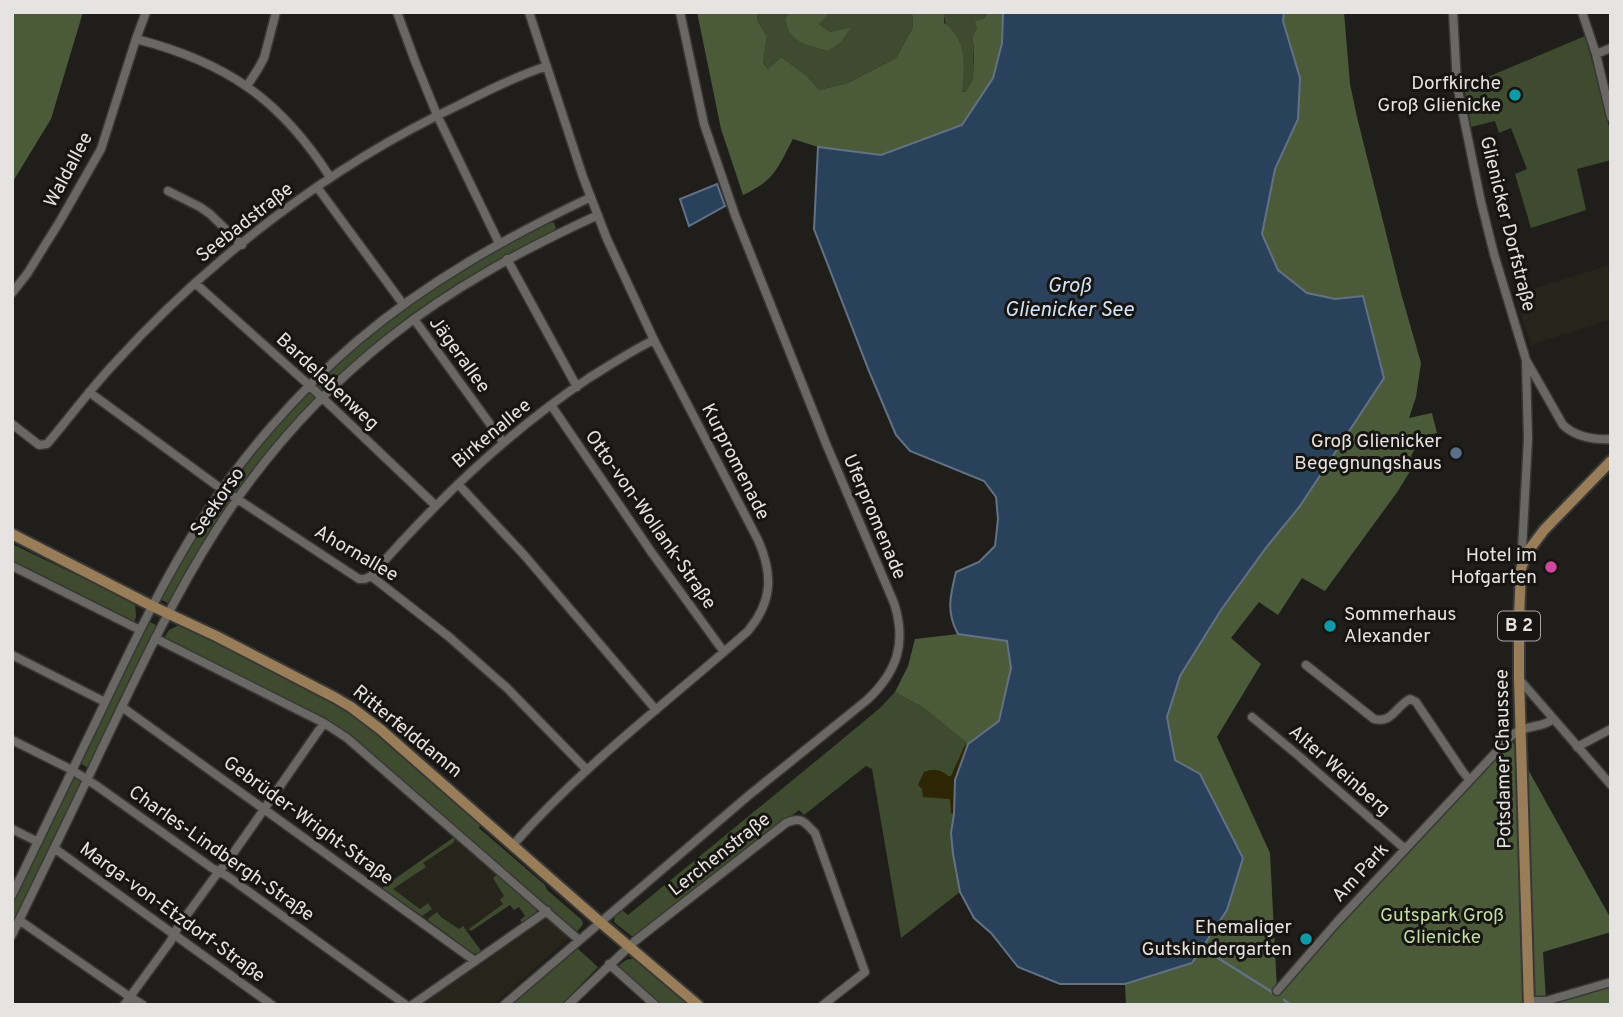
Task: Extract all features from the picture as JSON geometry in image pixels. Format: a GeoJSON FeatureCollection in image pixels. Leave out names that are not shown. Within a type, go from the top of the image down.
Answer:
{"type":"FeatureCollection","features":[{"type":"Feature","properties":{"kind":"main road","name":"Potsdamer Chaussee"},"geometry":{"type":"LineString","coordinates":[[1529,1003],[1519,679],[1521,569],[1526,554],[1544,530],[1611,461]]}},
{"type":"Feature","properties":{"kind":"main road","name":"Ritterfelddamm"},"geometry":{"type":"LineString","coordinates":[[12,534],[351,707],[380,729],[698,1005]]}},
{"type":"Feature","properties":{"kind":"street","name":"Waldallee"},"geometry":{"type":"LineString","coordinates":[[12,293],[27,274],[101,149],[146,12]]}},
{"type":"Feature","properties":{"kind":"street"},"geometry":{"type":"LineString","coordinates":[[247,86],[264,58],[276,12]]}},
{"type":"Feature","properties":{"kind":"street"},"geometry":{"type":"LineString","coordinates":[[397,12],[437,115],[499,243]]}},
{"type":"Feature","properties":{"kind":"street","name":"Kurpromenade"},"geometry":{"type":"LineString","coordinates":[[513,845],[586,769],[748,631],[760,614],[768,594],[767,564],[758,540],[654,340],[607,239],[529,12]]}},
{"type":"Feature","properties":{"kind":"street","name":"Uferpromenade"},"geometry":{"type":"LineString","coordinates":[[504,1005],[748,796],[853,712],[882,684],[895,663],[899,646],[901,634],[890,593],[827,446],[735,215],[704,124],[680,12]]}},
{"type":"Feature","properties":{"kind":"street","name":"Glienicker Dorfstraße"},"geometry":{"type":"LineString","coordinates":[[1453,12],[1457,85],[1481,202],[1526,360],[1567,429],[1594,440],[1611,439]]}},
{"type":"Feature","properties":{"kind":"street"},"geometry":{"type":"LineString","coordinates":[[1582,12],[1596,54],[1611,117]]}},
{"type":"Feature","properties":{"kind":"street"},"geometry":{"type":"LineString","coordinates":[[136,39],[204,62],[247,86],[279,112],[302,137],[330,177]]}},
{"type":"Feature","properties":{"kind":"street"},"geometry":{"type":"LineString","coordinates":[[1596,54],[1609,48],[1611,58]]}},
{"type":"Feature","properties":{"kind":"street","name":"Seebadstraße"},"geometry":{"type":"LineString","coordinates":[[12,424],[39,445],[47,444],[89,392],[154,322],[195,283],[330,177],[437,115],[547,66]]}},
{"type":"Feature","properties":{"kind":"street"},"geometry":{"type":"LineString","coordinates":[[317,187],[403,304]]}},
{"type":"Feature","properties":{"kind":"street"},"geometry":{"type":"LineString","coordinates":[[168,191],[210,214],[242,244]]}},
{"type":"Feature","properties":{"kind":"street","name":"Seekorso"},"geometry":{"type":"LineString","coordinates":[[12,894],[140,630],[187,542],[223,488],[264,436],[355,343],[403,304],[499,243],[591,197]]}},
{"type":"Feature","properties":{"kind":"street","name":"Seekorso"},"geometry":{"type":"LineString","coordinates":[[12,935],[168,614],[237,499],[278,447],[363,360],[414,319],[459,287],[598,215]]}},
{"type":"Feature","properties":{"kind":"street"},"geometry":{"type":"LineString","coordinates":[[507,260],[577,387]]}},
{"type":"Feature","properties":{"kind":"street","name":"Bardelebenweg"},"geometry":{"type":"LineString","coordinates":[[195,283],[323,398],[435,505]]}},
{"type":"Feature","properties":{"kind":"street","name":"Jägerallee"},"geometry":{"type":"LineString","coordinates":[[414,319],[503,442]]}},
{"type":"Feature","properties":{"kind":"street","name":"Birkenallee"},"geometry":{"type":"LineString","coordinates":[[371,576],[435,505],[503,442],[577,387],[654,340]]}},
{"type":"Feature","properties":{"kind":"street","name":"Glienicker Dorfstraße"},"geometry":{"type":"LineString","coordinates":[[1526,360],[1528,439],[1522,550],[1526,554]]}},
{"type":"Feature","properties":{"kind":"street","name":"Ahornallee"},"geometry":{"type":"LineString","coordinates":[[89,392],[237,499],[359,579],[371,576],[449,636],[507,688],[586,769]]}},
{"type":"Feature","properties":{"kind":"street","name":"Otto-von-Wollank-Straße"},"geometry":{"type":"LineString","coordinates":[[551,405],[652,553],[724,652]]}},
{"type":"Feature","properties":{"kind":"street"},"geometry":{"type":"LineString","coordinates":[[458,484],[525,556],[656,710]]}},
{"type":"Feature","properties":{"kind":"street"},"geometry":{"type":"LineString","coordinates":[[12,566],[140,630]]}},
{"type":"Feature","properties":{"kind":"street"},"geometry":{"type":"LineString","coordinates":[[155,638],[324,723],[347,738],[579,940]]}},
{"type":"Feature","properties":{"kind":"street"},"geometry":{"type":"LineString","coordinates":[[12,654],[105,702]]}},
{"type":"Feature","properties":{"kind":"street"},"geometry":{"type":"LineString","coordinates":[[1306,664],[1374,719],[1387,719],[1410,699],[1416,702],[1469,779]]}},
{"type":"Feature","properties":{"kind":"street"},"geometry":{"type":"LineString","coordinates":[[1519,679],[1611,785]]}},
{"type":"Feature","properties":{"kind":"street","name":"Gebrüder-Wright-Straße"},"geometry":{"type":"LineString","coordinates":[[122,707],[475,961]]}},
{"type":"Feature","properties":{"kind":"street","name":"Alter Weinberg"},"geometry":{"type":"LineString","coordinates":[[1252,717],[1405,849]]}},
{"type":"Feature","properties":{"kind":"street"},"geometry":{"type":"LineString","coordinates":[[1520,730],[1547,724],[1553,719]]}},
{"type":"Feature","properties":{"kind":"street"},"geometry":{"type":"LineString","coordinates":[[127,1001],[324,723]]}},
{"type":"Feature","properties":{"kind":"street"},"geometry":{"type":"LineString","coordinates":[[1577,747],[1611,729]]}},
{"type":"Feature","properties":{"kind":"street","name":"Am Park"},"geometry":{"type":"LineString","coordinates":[[1278,991],[1337,922],[1469,779],[1520,730]]}},
{"type":"Feature","properties":{"kind":"street","name":"Charles-Lindbergh-Straße"},"geometry":{"type":"LineString","coordinates":[[12,740],[87,780],[406,1005]]}},
{"type":"Feature","properties":{"kind":"street","name":"Lerchenstraße"},"geometry":{"type":"LineString","coordinates":[[629,947],[786,823],[796,819],[803,821],[815,833],[865,972],[823,1005]]}},
{"type":"Feature","properties":{"kind":"street"},"geometry":{"type":"LineString","coordinates":[[12,830],[37,842]]}},
{"type":"Feature","properties":{"kind":"street","name":"Marga-von-Etzdorf-Straße"},"geometry":{"type":"LineString","coordinates":[[54,848],[272,1005]]}},
{"type":"Feature","properties":{"kind":"street"},"geometry":{"type":"LineString","coordinates":[[412,1005],[547,911]]}},
{"type":"Feature","properties":{"kind":"street"},"geometry":{"type":"LineString","coordinates":[[19,920],[127,1001],[143,1005]]}},
{"type":"Feature","properties":{"kind":"street"},"geometry":{"type":"LineString","coordinates":[[568,1005],[629,947]]}},
{"type":"Feature","properties":{"kind":"street"},"geometry":{"type":"LineString","coordinates":[[609,964],[655,1005]]}},
{"type":"Feature","properties":{"kind":"street"},"geometry":{"type":"LineString","coordinates":[[1529,1003],[1546,1001],[1611,982]]}},
{"type":"Feature","properties":{"kind":"shaded area"},"geometry":{"type":"Polygon","coordinates":[[[1611,264],[1611,319],[1531,345],[1515,295],[1611,264]]]}},
{"type":"Feature","properties":{"kind":"shaded area"},"geometry":{"type":"Polygon","coordinates":[[[454,837],[520,895],[455,940],[382,888],[454,837]]]}},
{"type":"Feature","properties":{"kind":"shaded area"},"geometry":{"type":"Polygon","coordinates":[[[543,919],[549,920],[567,936],[567,940],[493,1005],[421,1005],[543,919]]]}},
{"type":"Feature","properties":{"kind":"green space"},"geometry":{"type":"Polygon","coordinates":[[[12,12],[83,12],[51,119],[12,183],[12,12]]]}},
{"type":"Feature","properties":{"kind":"green space"},"geometry":{"type":"Polygon","coordinates":[[[697,12],[757,12],[758,22],[767,36],[763,63],[768,69],[781,57],[806,75],[819,90],[848,83],[896,58],[913,27],[912,12],[945,12],[944,23],[957,38],[963,54],[962,92],[966,91],[973,79],[972,38],[977,27],[975,21],[984,19],[988,12],[1003,12],[1002,43],[993,78],[962,125],[881,155],[818,147],[793,139],[769,179],[743,195],[721,129],[697,12]]]}},
{"type":"Feature","properties":{"kind":"green space"},"geometry":{"type":"Polygon","coordinates":[[[757,12],[790,12],[785,19],[791,34],[807,45],[828,51],[851,27],[830,32],[819,24],[827,16],[827,12],[912,12],[913,27],[896,58],[848,83],[819,90],[806,75],[781,57],[768,69],[763,63],[767,36],[758,22],[757,12]]]}},
{"type":"Feature","properties":{"kind":"green space"},"geometry":{"type":"Polygon","coordinates":[[[790,12],[827,12],[827,16],[819,24],[830,32],[851,27],[841,42],[828,51],[795,39],[785,19],[790,12]]]}},
{"type":"Feature","properties":{"kind":"green space"},"geometry":{"type":"Polygon","coordinates":[[[945,12],[988,12],[972,38],[973,79],[966,91],[961,92],[960,72],[947,33],[945,12]]]}},
{"type":"Feature","properties":{"kind":"green space","name":"Gutspark Groß Glienicke"},"geometry":{"type":"Polygon","coordinates":[[[1284,12],[1344,12],[1350,84],[1357,117],[1421,363],[1416,397],[1409,418],[1432,413],[1437,433],[1421,437],[1411,456],[1415,463],[1398,491],[1325,591],[1302,578],[1278,615],[1259,602],[1231,638],[1261,664],[1217,737],[1270,853],[1277,990],[1510,737],[1611,919],[1611,932],[1543,952],[1546,1000],[1611,983],[1611,1005],[1126,1005],[1125,984],[1192,963],[1200,774],[1175,760],[1167,717],[1180,676],[1220,610],[1300,506],[1384,378],[1363,296],[1336,299],[1307,293],[1278,270],[1261,234],[1275,169],[1298,119],[1300,78],[1283,21],[1284,12]]]}},
{"type":"Feature","properties":{"kind":"green space"},"geometry":{"type":"Polygon","coordinates":[[[1585,36],[1611,135],[1611,160],[1577,169],[1586,210],[1531,228],[1515,174],[1527,169],[1511,128],[1499,133],[1495,121],[1471,127],[1464,87],[1585,36]]]}},
{"type":"Feature","properties":{"kind":"green space"},"geometry":{"type":"Polygon","coordinates":[[[549,221],[554,223],[555,230],[463,281],[418,312],[324,392],[321,393],[315,387],[361,343],[410,304],[478,260],[549,221]]]}},
{"type":"Feature","properties":{"kind":"green space"},"geometry":{"type":"Polygon","coordinates":[[[310,390],[317,399],[235,494],[229,486],[284,417],[310,390]]]}},
{"type":"Feature","properties":{"kind":"green space"},"geometry":{"type":"Polygon","coordinates":[[[224,493],[233,500],[170,604],[160,599],[201,526],[224,493]]]}},
{"type":"Feature","properties":{"kind":"green space"},"geometry":{"type":"Polygon","coordinates":[[[12,544],[135,603],[134,623],[12,562],[12,544]]]}},
{"type":"Feature","properties":{"kind":"green space"},"geometry":{"type":"Polygon","coordinates":[[[148,621],[158,626],[89,768],[79,763],[148,621]]]}},
{"type":"Feature","properties":{"kind":"green space"},"geometry":{"type":"Polygon","coordinates":[[[179,625],[297,681],[352,713],[376,731],[481,822],[479,828],[582,920],[583,924],[577,932],[343,730],[164,638],[169,630],[179,625]]]}},
{"type":"Feature","properties":{"kind":"green space"},"geometry":{"type":"Polygon","coordinates":[[[958,634],[1007,641],[1011,668],[999,721],[968,744],[924,708],[895,692],[908,666],[915,639],[958,634]]]}},
{"type":"Feature","properties":{"kind":"green space"},"geometry":{"type":"Polygon","coordinates":[[[895,692],[924,708],[968,744],[955,780],[951,833],[960,892],[901,938],[872,769],[866,766],[804,815],[799,810],[634,938],[614,922],[615,914],[621,909],[628,915],[880,708],[895,692]]]}},
{"type":"Feature","properties":{"kind":"green space"},"geometry":{"type":"Polygon","coordinates":[[[74,778],[79,779],[81,786],[12,928],[12,902],[74,778]]]}},
{"type":"Feature","properties":{"kind":"green space"},"geometry":{"type":"Polygon","coordinates":[[[454,837],[453,843],[423,863],[426,867],[393,889],[420,909],[428,903],[432,909],[422,916],[382,888],[454,837]]]}},
{"type":"Feature","properties":{"kind":"green space"},"geometry":{"type":"Polygon","coordinates":[[[497,875],[537,909],[536,914],[523,923],[520,920],[525,916],[519,907],[514,910],[510,905],[471,931],[469,929],[503,904],[500,900],[504,896],[493,878],[497,875]]]}},
{"type":"Feature","properties":{"kind":"green space"},"geometry":{"type":"Polygon","coordinates":[[[437,912],[459,929],[463,926],[482,952],[474,954],[428,920],[437,912]]]}},
{"type":"Feature","properties":{"kind":"green space"},"geometry":{"type":"Polygon","coordinates":[[[576,947],[598,967],[561,1005],[509,1005],[576,947]]]}},
{"type":"Feature","properties":{"kind":"green space"},"geometry":{"type":"Polygon","coordinates":[[[635,958],[692,1005],[660,1005],[619,968],[626,960],[635,958]]]}},
{"type":"Feature","properties":{"kind":"sand"},"geometry":{"type":"Polygon","coordinates":[[[968,744],[955,780],[954,814],[951,813],[950,799],[923,797],[922,789],[918,785],[924,772],[937,770],[951,776],[965,745],[968,744]]]}},
{"type":"Feature","properties":{"kind":"water","name":"Groß Glienicker See"},"geometry":{"type":"Polygon","coordinates":[[[1003,12],[1284,12],[1283,21],[1300,78],[1298,119],[1275,169],[1262,234],[1278,270],[1307,293],[1335,299],[1363,296],[1384,378],[1300,506],[1221,610],[1180,676],[1167,717],[1175,760],[1200,774],[1243,858],[1227,910],[1192,963],[1125,984],[1060,984],[1018,967],[991,933],[974,918],[960,892],[951,833],[955,780],[968,744],[999,721],[1011,668],[1007,641],[958,634],[952,618],[951,596],[956,572],[979,562],[995,546],[998,519],[996,497],[984,481],[910,451],[896,435],[814,229],[818,147],[881,155],[962,125],[993,78],[1002,43],[1003,12]]]}},
{"type":"Feature","properties":{"kind":"water"},"geometry":{"type":"Polygon","coordinates":[[[717,184],[725,206],[689,226],[680,199],[717,184]]]}},
{"type":"Feature","properties":{"kind":"waterway"},"geometry":{"type":"LineString","coordinates":[[1202,948],[1272,992]]}},
{"type":"Feature","properties":{"kind":"waterway"},"geometry":{"type":"LineString","coordinates":[[1284,1000],[1291,1005]]}},
{"type":"Feature","properties":{"kind":"place","name":"Dorfkirche Groß Glienicke"},"geometry":{"type":"Point","coordinates":[1515,95]}},
{"type":"Feature","properties":{"kind":"place","name":"Groß Glienicker Begegnungshaus"},"geometry":{"type":"Point","coordinates":[1456,453]}},
{"type":"Feature","properties":{"kind":"place","name":"Hotel im Hofgarten"},"geometry":{"type":"Point","coordinates":[1551,567]}},
{"type":"Feature","properties":{"kind":"place","name":"Sommerhaus Alexander"},"geometry":{"type":"Point","coordinates":[1330,626]}},
{"type":"Feature","properties":{"kind":"place","name":"Ehemaliger Gutskindergarten"},"geometry":{"type":"Point","coordinates":[1306,939]}}]}
